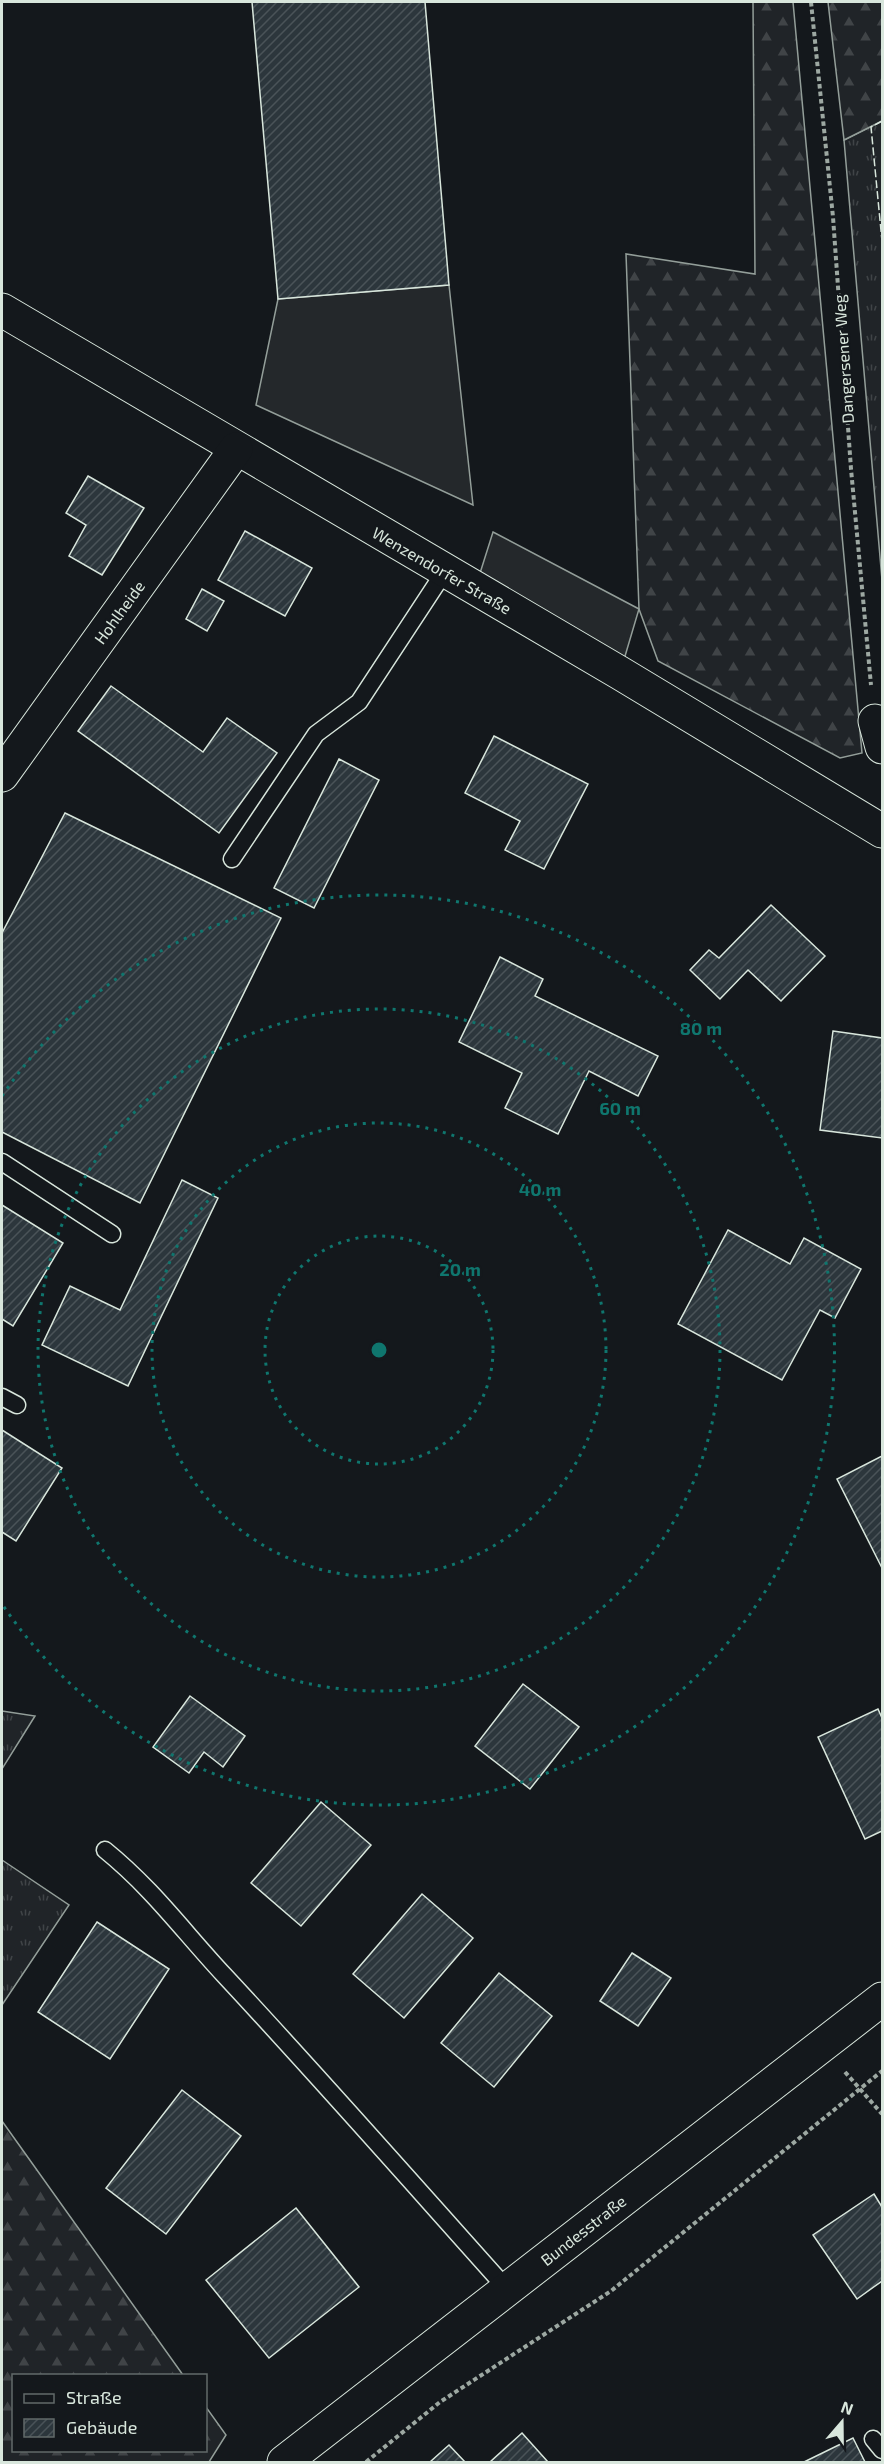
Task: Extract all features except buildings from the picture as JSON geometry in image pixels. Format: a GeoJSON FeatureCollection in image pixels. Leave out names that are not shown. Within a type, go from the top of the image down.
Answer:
{"type":"FeatureCollection","features":[{"type":"Feature","properties":{"kind":"street","name":"Wenzendorfer Straße"},"geometry":{"type":"LineString","coordinates":[[2,310],[620,673],[882,831]]}},
{"type":"Feature","properties":{"kind":"street","name":"Hohlheide"},"geometry":{"type":"LineString","coordinates":[[2,775],[236,449]]}},
{"type":"Feature","properties":{"kind":"street","name":"Bundesstraße"},"geometry":{"type":"LineString","coordinates":[[284,2463],[882,1999]]}},
{"type":"Feature","properties":{"kind":"lane"},"geometry":{"type":"LineString","coordinates":[[232,859],[316,734],[359,702],[445,571]]}},
{"type":"Feature","properties":{"kind":"lane"},"geometry":{"type":"LineString","coordinates":[[2,1162],[112,1233]]}},
{"type":"Feature","properties":{"kind":"lane"},"geometry":{"type":"LineString","coordinates":[[2,1397],[16,1406]]}},
{"type":"Feature","properties":{"kind":"lane"},"geometry":{"type":"LineString","coordinates":[[105,1850],[140,1879],[162,1902],[204,1953],[507,2289]]}},
{"type":"Feature","properties":{"kind":"path","name":"Dangersener Weg"},"geometry":{"type":"LineString","coordinates":[[811,2],[832,217],[851,469],[876,720]]}},
{"type":"Feature","properties":{"kind":"path"},"geometry":{"type":"LineString","coordinates":[[822,2044],[882,2114]]}},
{"type":"Feature","properties":{"kind":"path"},"geometry":{"type":"LineString","coordinates":[[366,2463],[440,2402],[611,2291],[882,2071]]}},
{"type":"Feature","properties":{"kind":"green space"},"geometry":{"type":"Polygon","coordinates":[[[753,2],[793,2],[862,753],[840,758],[658,661],[639,609],[626,254],[755,274],[753,2]]]}},
{"type":"Feature","properties":{"kind":"green space"},"geometry":{"type":"Polygon","coordinates":[[[828,2],[882,2],[882,121],[844,140],[828,2]]]}},
{"type":"Feature","properties":{"kind":"green space"},"geometry":{"type":"Polygon","coordinates":[[[882,121],[882,580],[844,140],[882,121]]]}},
{"type":"Feature","properties":{"kind":"green space"},"geometry":{"type":"Polygon","coordinates":[[[2,1711],[35,1716],[2,1769],[2,1711]]]}},
{"type":"Feature","properties":{"kind":"green space"},"geometry":{"type":"Polygon","coordinates":[[[2,1860],[69,1905],[2,2005],[2,1860]]]}},
{"type":"Feature","properties":{"kind":"green space"},"geometry":{"type":"Polygon","coordinates":[[[2,2121],[182,2374],[12,2374],[12,2452],[207,2452],[207,2408],[226,2435],[209,2462],[2,2462],[2,2121]]]}},
{"type":"Feature","properties":{"kind":"shaded area"},"geometry":{"type":"Polygon","coordinates":[[[449,285],[473,505],[256,405],[278,299],[449,285]]]}},
{"type":"Feature","properties":{"kind":"shaded area"},"geometry":{"type":"Polygon","coordinates":[[[493,532],[639,609],[620,673],[475,589],[493,532]]]}},
{"type":"Feature","properties":{"kind":"fence"},"geometry":{"type":"LineString","coordinates":[[882,121],[871,127],[882,241]]}}]}
